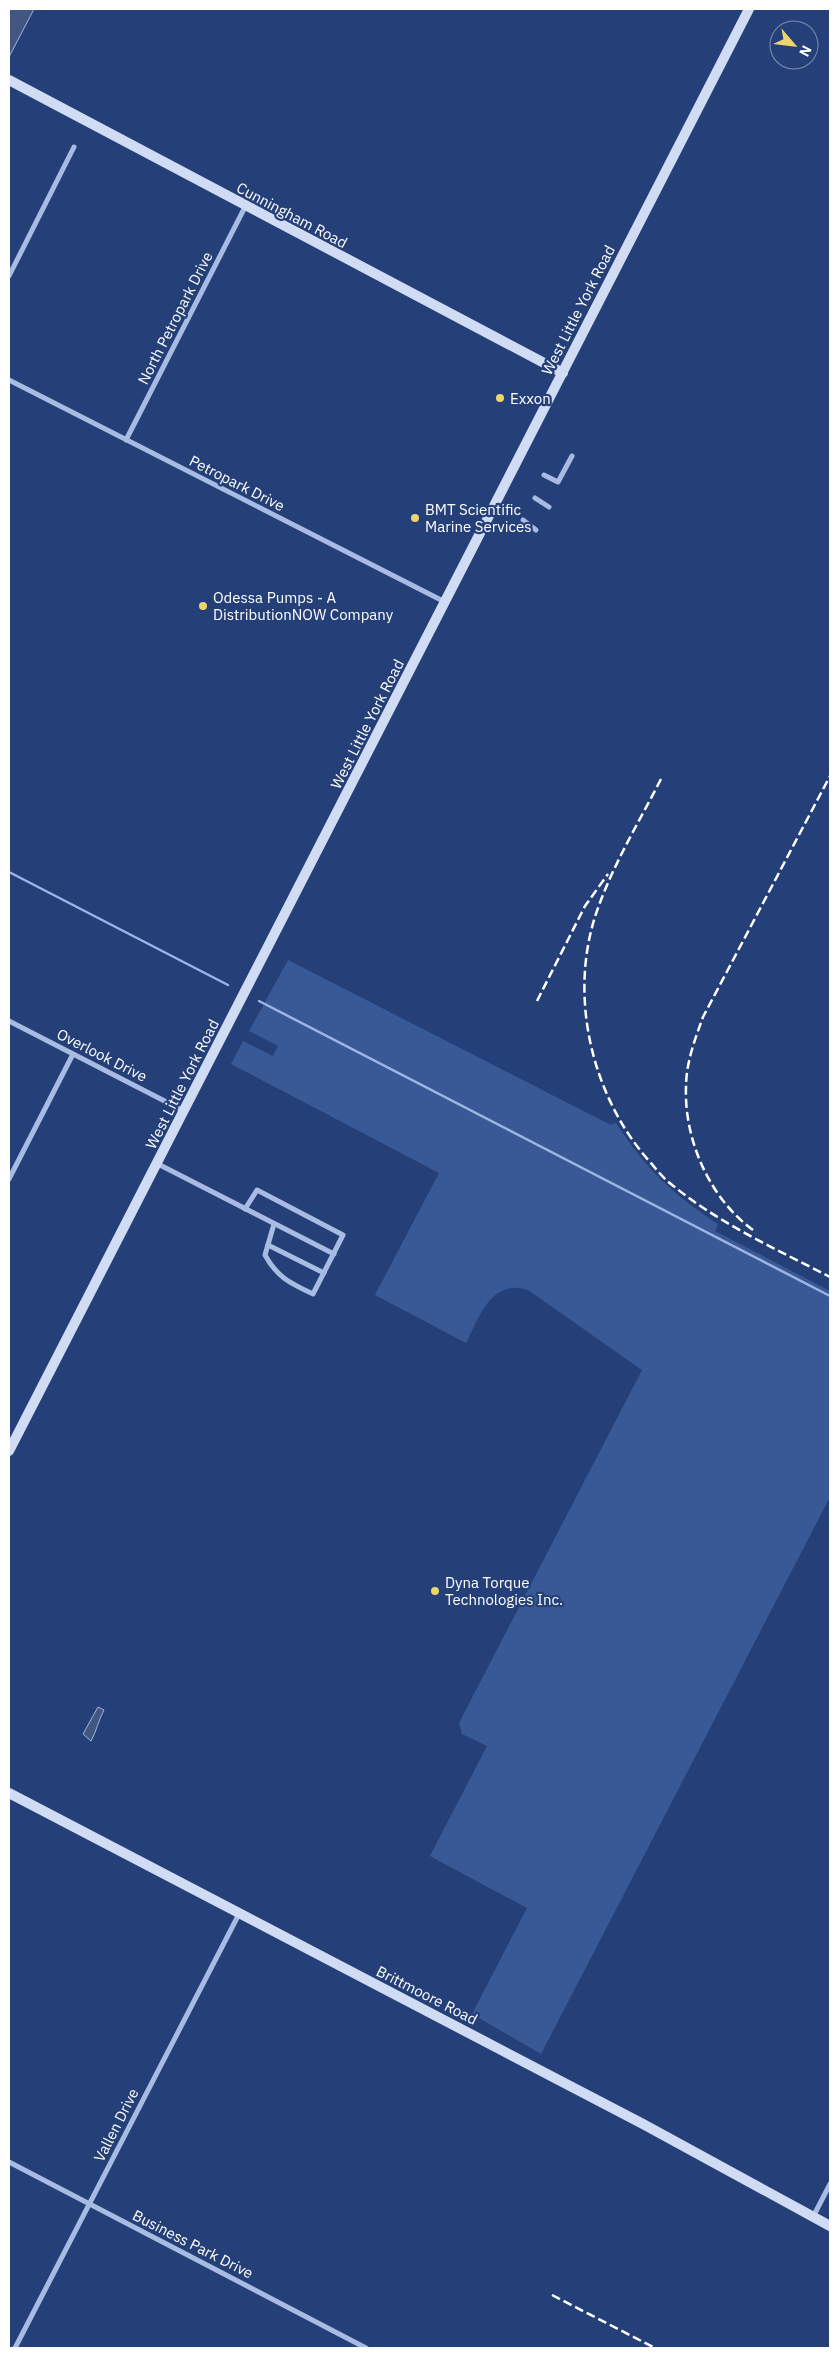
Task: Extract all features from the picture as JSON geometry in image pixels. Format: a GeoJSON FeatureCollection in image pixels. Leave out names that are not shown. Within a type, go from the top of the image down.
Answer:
{"type":"FeatureCollection","features":[{"type":"Feature","properties":{"kind":"main road","name":"West Little York Road"},"geometry":{"type":"LineString","coordinates":[[9,1451],[185,1112],[749,9]]}},
{"type":"Feature","properties":{"kind":"main road","name":"Cunningham Road"},"geometry":{"type":"LineString","coordinates":[[9,80],[245,207],[562,373]]}},
{"type":"Feature","properties":{"kind":"main road","name":"Brittmoore Road"},"geometry":{"type":"LineString","coordinates":[[9,1792],[648,2126],[830,2226]]}},
{"type":"Feature","properties":{"kind":"street"},"geometry":{"type":"LineString","coordinates":[[9,276],[74,147]]}},
{"type":"Feature","properties":{"kind":"street","name":"North Petropark Drive"},"geometry":{"type":"LineString","coordinates":[[126,440],[245,207]]}},
{"type":"Feature","properties":{"kind":"street","name":"Petropark Drive"},"geometry":{"type":"LineString","coordinates":[[9,380],[446,602]]}},
{"type":"Feature","properties":{"kind":"street"},"geometry":{"type":"LineString","coordinates":[[544,475],[558,482],[572,456]]}},
{"type":"Feature","properties":{"kind":"street"},"geometry":{"type":"LineString","coordinates":[[535,498],[549,508]]}},
{"type":"Feature","properties":{"kind":"street"},"geometry":{"type":"LineString","coordinates":[[523,520],[536,530]]}},
{"type":"Feature","properties":{"kind":"street","name":"Overlook Drive"},"geometry":{"type":"LineString","coordinates":[[9,1021],[185,1112]]}},
{"type":"Feature","properties":{"kind":"street"},"geometry":{"type":"LineString","coordinates":[[9,1179],[73,1054]]}},
{"type":"Feature","properties":{"kind":"street"},"geometry":{"type":"LineString","coordinates":[[158,1164],[334,1254]]}},
{"type":"Feature","properties":{"kind":"street"},"geometry":{"type":"LineString","coordinates":[[245,1209],[256,1190],[342,1233],[343,1237],[312,1294],[288,1282],[274,1271],[265,1255],[274,1224]]}},
{"type":"Feature","properties":{"kind":"street"},"geometry":{"type":"LineString","coordinates":[[268,1245],[324,1273]]}},
{"type":"Feature","properties":{"kind":"street","name":"Vallen Drive"},"geometry":{"type":"LineString","coordinates":[[15,2348],[240,1914]]}},
{"type":"Feature","properties":{"kind":"street","name":"Business Park Drive"},"geometry":{"type":"LineString","coordinates":[[9,2162],[366,2348]]}},
{"type":"Feature","properties":{"kind":"street"},"geometry":{"type":"LineString","coordinates":[[813,2217],[830,2184]]}},
{"type":"Feature","properties":{"kind":"shaded area"},"geometry":{"type":"Polygon","coordinates":[[[9,9],[34,9],[9,57],[9,9]]]}},
{"type":"Feature","properties":{"kind":"shaded area"},"geometry":{"type":"Polygon","coordinates":[[[288,960],[611,1125],[616,1123],[638,1154],[661,1180],[687,1202],[718,1224],[715,1231],[830,1291],[830,1497],[541,2054],[472,2014],[527,1908],[430,1856],[487,1746],[462,1734],[459,1723],[642,1370],[528,1290],[512,1288],[503,1290],[496,1295],[483,1309],[466,1343],[375,1295],[439,1173],[231,1064],[243,1041],[273,1056],[278,1046],[249,1031],[288,960]]]}},
{"type":"Feature","properties":{"kind":"shaded area"},"geometry":{"type":"Polygon","coordinates":[[[98,1707],[104,1710],[91,1741],[83,1734],[98,1707]]]}},
{"type":"Feature","properties":{"kind":"waterway"},"geometry":{"type":"LineString","coordinates":[[9,872],[228,985]]}},
{"type":"Feature","properties":{"kind":"waterway"},"geometry":{"type":"LineString","coordinates":[[259,1001],[830,1296]]}},
{"type":"Feature","properties":{"kind":"railway"},"geometry":{"type":"LineString","coordinates":[[753,1230],[724,1202],[712,1185],[695,1147],[690,1127],[686,1087],[691,1051],[703,1017],[830,776]]}},
{"type":"Feature","properties":{"kind":"railway"},"geometry":{"type":"LineString","coordinates":[[661,779],[604,891],[589,941],[585,974],[585,1008],[590,1042],[599,1075],[613,1106],[630,1136],[668,1182],[728,1223],[768,1246],[830,1277]]}},
{"type":"Feature","properties":{"kind":"railway"},"geometry":{"type":"LineString","coordinates":[[537,1001],[585,906],[608,874]]}},
{"type":"Feature","properties":{"kind":"railway"},"geometry":{"type":"LineString","coordinates":[[552,2295],[655,2348]]}},
{"type":"Feature","properties":{"kind":"place","name":"Exxon"},"geometry":{"type":"Point","coordinates":[500,398]}},
{"type":"Feature","properties":{"kind":"place","name":"BMT Scientific Marine Services"},"geometry":{"type":"Point","coordinates":[415,518]}},
{"type":"Feature","properties":{"kind":"place","name":"Odessa Pumps - A DistributionNOW Company"},"geometry":{"type":"Point","coordinates":[203,606]}},
{"type":"Feature","properties":{"kind":"place","name":"Dyna Torque Technologies Inc."},"geometry":{"type":"Point","coordinates":[435,1591]}}]}
